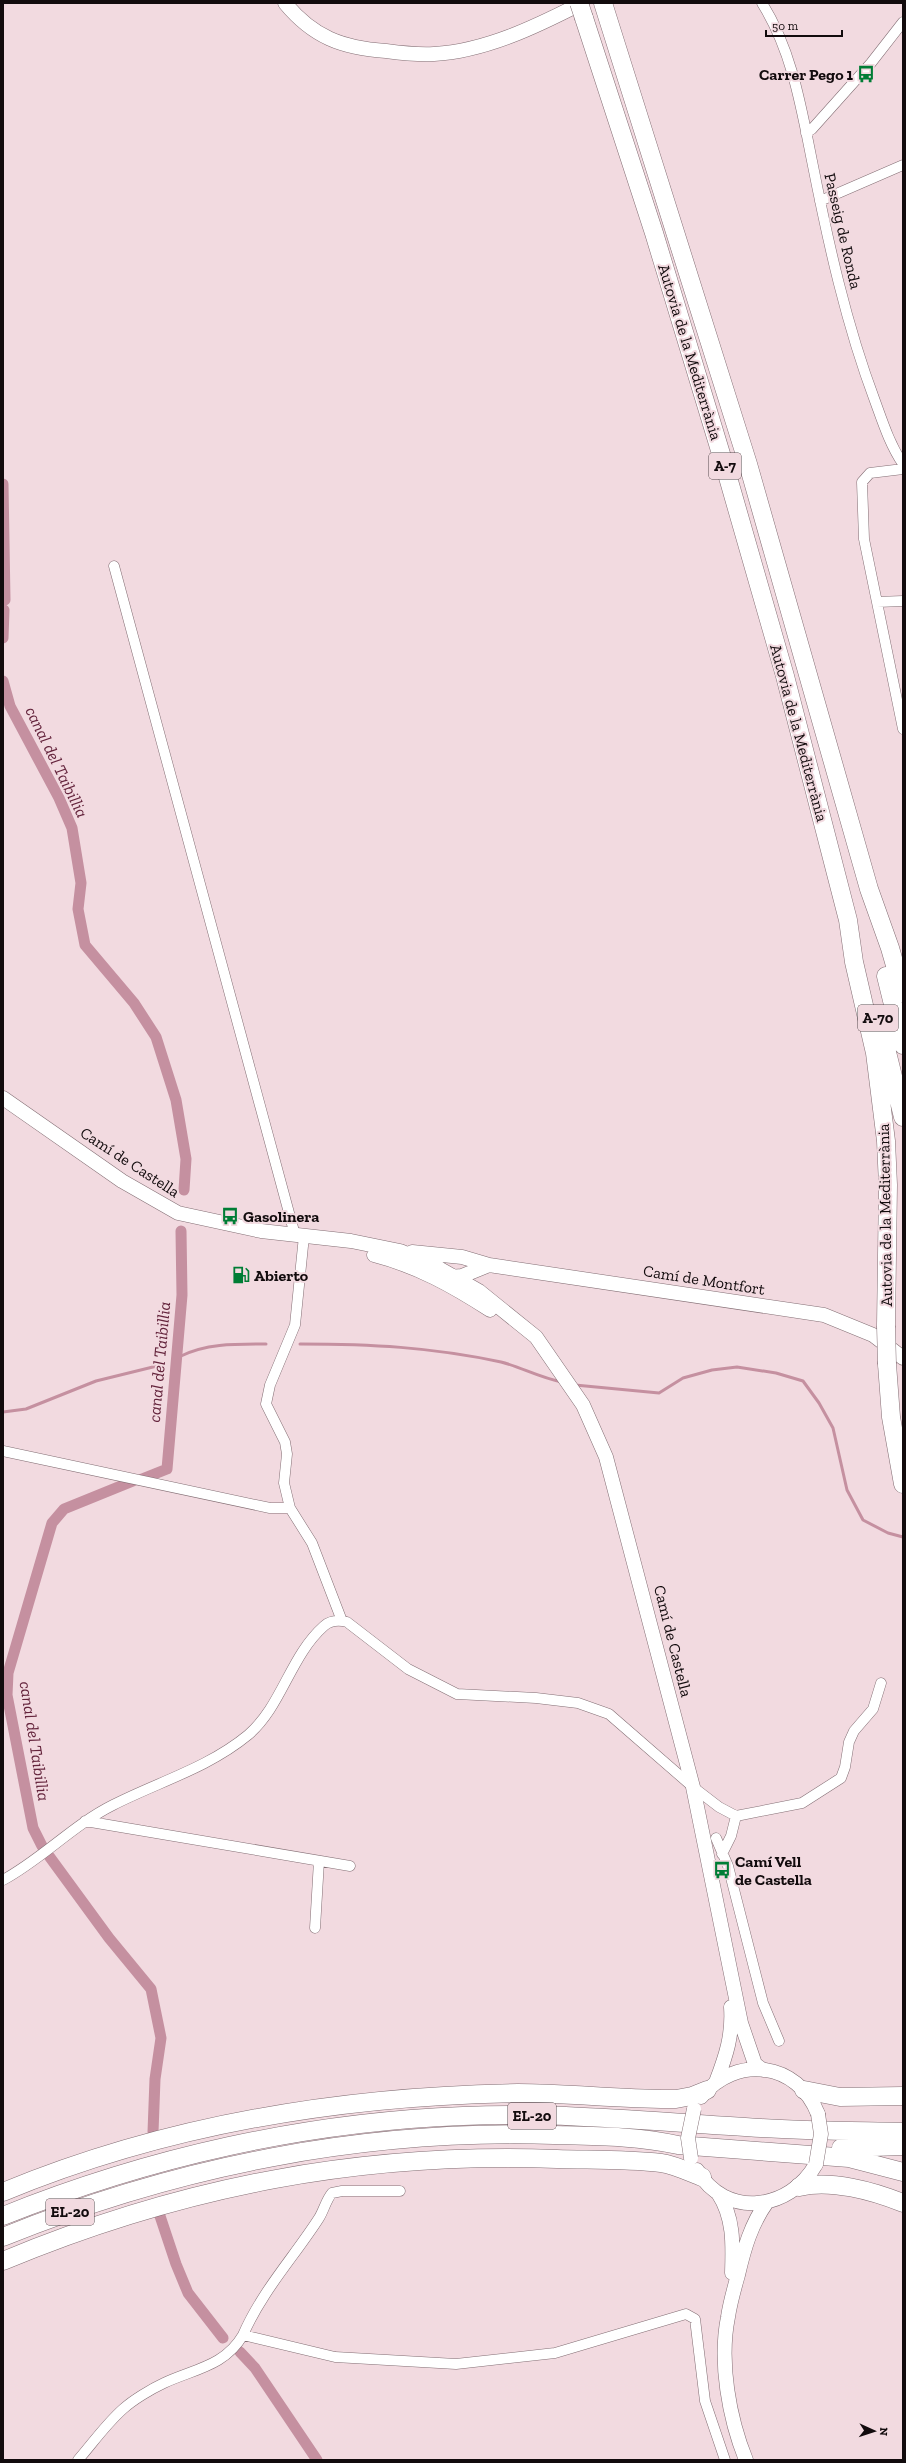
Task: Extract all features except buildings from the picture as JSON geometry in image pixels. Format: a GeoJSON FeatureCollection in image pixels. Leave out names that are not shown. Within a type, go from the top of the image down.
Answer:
{"type":"FeatureCollection","features":[{"type":"Feature","properties":{"kind":"highway","name":"Autovia de la Mediterrània"},"geometry":{"type":"LineString","coordinates":[[604,5],[748,464],[869,889],[890,948],[903,993]]}},
{"type":"Feature","properties":{"kind":"highway","name":"Autovia de la Mediterrània"},"geometry":{"type":"LineString","coordinates":[[582,8],[656,241],[725,467],[785,676],[848,920],[854,962],[875,1054],[885,1135],[888,1185],[886,1326],[895,1361],[891,1417],[903,1484]]}},
{"type":"Feature","properties":{"kind":"highway","name":"A-70"},"geometry":{"type":"LineString","coordinates":[[869,889],[881,956],[903,1045]]}},
{"type":"Feature","properties":{"kind":"highway","name":"A-70"},"geometry":{"type":"LineString","coordinates":[[848,920],[863,959],[903,1117]]}},
{"type":"Feature","properties":{"kind":"highway"},"geometry":{"type":"LineString","coordinates":[[3,2192],[93,2158],[162,2138],[253,2118],[366,2101],[431,2096],[520,2093],[676,2099],[692,2096],[711,2086]]}},
{"type":"Feature","properties":{"kind":"highway"},"geometry":{"type":"LineString","coordinates":[[804,2090],[840,2097],[903,2096]]}},
{"type":"Feature","properties":{"kind":"highway","name":"EL-20"},"geometry":{"type":"LineString","coordinates":[[3,2216],[46,2199],[134,2169],[275,2137],[403,2120],[465,2116],[598,2117],[763,2128],[903,2132]]}},
{"type":"Feature","properties":{"kind":"highway","name":"EL-20"},"geometry":{"type":"LineString","coordinates":[[3,2237],[138,2189],[224,2167],[329,2147],[396,2140],[475,2135],[533,2134],[662,2142],[684,2140],[769,2146],[867,2148],[903,2146]]}},
{"type":"Feature","properties":{"kind":"highway"},"geometry":{"type":"LineString","coordinates":[[662,2142],[678,2145],[849,2158],[903,2172]]}},
{"type":"Feature","properties":{"kind":"highway"},"geometry":{"type":"LineString","coordinates":[[3,2261],[92,2227],[168,2203],[246,2184],[347,2167],[432,2159],[512,2157],[662,2164],[702,2177]]}},
{"type":"Feature","properties":{"kind":"highway"},"geometry":{"type":"LineString","coordinates":[[799,2187],[811,2184],[836,2186],[859,2190],[903,2203]]}},
{"type":"Feature","properties":{"kind":"main road"},"geometry":{"type":"LineString","coordinates":[[285,3],[310,29],[331,41],[376,50],[434,54],[493,42],[582,8]]}},
{"type":"Feature","properties":{"kind":"main road","name":"Camí de Castella"},"geometry":{"type":"LineString","coordinates":[[3,1098],[122,1181],[178,1214],[223,1224],[321,1238],[337,1247],[395,1255],[454,1277],[479,1291],[536,1337],[542,1348],[560,1369],[583,1405],[606,1457],[693,1787],[727,1959],[749,2051],[755,2064],[763,2070]]}},
{"type":"Feature","properties":{"kind":"main road","name":"Camí de Castella"},"geometry":{"type":"LineString","coordinates":[[395,1255],[497,1314],[542,1348]]}},
{"type":"Feature","properties":{"kind":"main road","name":"Camí de Montfort"},"geometry":{"type":"LineString","coordinates":[[395,1255],[462,1257],[489,1265],[824,1315],[873,1335],[895,1361]]}},
{"type":"Feature","properties":{"kind":"main road"},"geometry":{"type":"LineString","coordinates":[[454,1277],[462,1257]]}},
{"type":"Feature","properties":{"kind":"main road"},"geometry":{"type":"LineString","coordinates":[[454,1277],[462,1276],[489,1265]]}},
{"type":"Feature","properties":{"kind":"main road"},"geometry":{"type":"LineString","coordinates":[[479,1291],[482,1272],[489,1265]]}},
{"type":"Feature","properties":{"kind":"main road"},"geometry":{"type":"LineString","coordinates":[[454,1277],[458,1283],[483,1300],[497,1314]]}},
{"type":"Feature","properties":{"kind":"main road","name":"Camí de Castella"},"geometry":{"type":"LineString","coordinates":[[711,2086],[729,2049],[732,2025],[727,1959]]}},
{"type":"Feature","properties":{"kind":"main road"},"geometry":{"type":"LineString","coordinates":[[718,2192],[746,2203],[767,2202],[784,2197],[799,2187],[816,2164],[822,2134],[818,2114],[804,2090],[785,2077],[763,2070],[738,2071],[711,2086],[694,2109],[688,2133],[691,2158],[702,2177],[718,2192],[727,2208],[731,2225],[732,2265],[726,2356],[728,2385],[734,2423],[746,2460]]}},
{"type":"Feature","properties":{"kind":"main road"},"geometry":{"type":"LineString","coordinates":[[730,2309],[743,2253],[753,2226],[767,2202]]}},
{"type":"Feature","properties":{"kind":"street","name":"Passeig de Ronda"},"geometry":{"type":"LineString","coordinates":[[762,3],[784,46],[806,132],[820,200],[861,366],[893,449],[903,464]]}},
{"type":"Feature","properties":{"kind":"street"},"geometry":{"type":"LineString","coordinates":[[806,132],[812,129],[871,63],[903,22]]}},
{"type":"Feature","properties":{"kind":"street"},"geometry":{"type":"LineString","coordinates":[[820,200],[903,165]]}},
{"type":"Feature","properties":{"kind":"street"},"geometry":{"type":"LineString","coordinates":[[903,469],[870,473],[862,482],[864,538],[903,729]]}},
{"type":"Feature","properties":{"kind":"street"},"geometry":{"type":"LineString","coordinates":[[114,566],[299,1235],[295,1325],[270,1386],[266,1404],[285,1442],[287,1454],[284,1483],[290,1508],[312,1543],[342,1621]]}},
{"type":"Feature","properties":{"kind":"street"},"geometry":{"type":"LineString","coordinates":[[877,602],[903,601]]}},
{"type":"Feature","properties":{"kind":"street"},"geometry":{"type":"LineString","coordinates":[[3,1451],[270,1508],[290,1508]]}},
{"type":"Feature","properties":{"kind":"street"},"geometry":{"type":"LineString","coordinates":[[3,1880],[18,1872],[85,1821],[113,1805],[194,1769],[248,1734],[271,1708],[301,1655],[325,1625],[337,1620],[342,1621],[408,1669],[457,1694],[536,1698],[578,1704],[608,1714],[719,1808],[736,1816],[802,1803],[841,1778],[845,1767],[849,1742],[854,1731],[873,1709],[881,1682]]}},
{"type":"Feature","properties":{"kind":"street"},"geometry":{"type":"LineString","coordinates":[[722,1854],[731,1836],[736,1816]]}},
{"type":"Feature","properties":{"kind":"street"},"geometry":{"type":"LineString","coordinates":[[85,1821],[350,1866]]}},
{"type":"Feature","properties":{"kind":"street"},"geometry":{"type":"LineString","coordinates":[[716,1838],[728,1866],[761,1997],[779,2041]]}},
{"type":"Feature","properties":{"kind":"street"},"geometry":{"type":"LineString","coordinates":[[315,1928],[319,1861]]}},
{"type":"Feature","properties":{"kind":"street"},"geometry":{"type":"LineString","coordinates":[[78,2460],[123,2409],[164,2383],[200,2370],[224,2357],[238,2344],[250,2318],[271,2285],[320,2217],[332,2193],[342,2191],[400,2191]]}},
{"type":"Feature","properties":{"kind":"street"},"geometry":{"type":"LineString","coordinates":[[243,2334],[335,2357],[456,2364],[555,2353],[686,2314],[695,2319],[705,2400],[725,2460]]}},
{"type":"Feature","properties":{"kind":"waterway","name":"canal del Taibillia"},"geometry":{"type":"LineString","coordinates":[[3,484],[5,600]]}},
{"type":"Feature","properties":{"kind":"waterway","name":"canal del Taibillia"},"geometry":{"type":"LineString","coordinates":[[3,638],[4,610]]}},
{"type":"Feature","properties":{"kind":"waterway","name":"canal del Taibillia"},"geometry":{"type":"LineString","coordinates":[[3,681],[10,706],[59,798],[72,828],[81,883],[78,909],[85,945],[134,1003],[156,1037],[176,1100],[186,1159],[184,1190]]}},
{"type":"Feature","properties":{"kind":"waterway","name":"canal del Taibillia"},"geometry":{"type":"LineString","coordinates":[[142,1479],[167,1469],[182,1295],[181,1231]]}},
{"type":"Feature","properties":{"kind":"waterway"},"geometry":{"type":"LineString","coordinates":[[181,1356],[212,1346],[233,1344],[266,1344]]}},
{"type":"Feature","properties":{"kind":"waterway"},"geometry":{"type":"LineString","coordinates":[[300,1344],[400,1347],[450,1353],[501,1362],[562,1382]]}},
{"type":"Feature","properties":{"kind":"waterway"},"geometry":{"type":"LineString","coordinates":[[3,1412],[26,1409],[96,1381],[161,1365]]}},
{"type":"Feature","properties":{"kind":"waterway"},"geometry":{"type":"LineString","coordinates":[[575,1385],[659,1393],[683,1378],[712,1370],[737,1367],[776,1373],[803,1381],[819,1403],[833,1428],[847,1490],[863,1520],[888,1533],[903,1537]]}},
{"type":"Feature","properties":{"kind":"waterway","name":"canal del Taibillia"},"geometry":{"type":"LineString","coordinates":[[42,1846],[33,1828],[7,1695],[8,1673],[52,1523],[64,1509],[133,1481]]}},
{"type":"Feature","properties":{"kind":"waterway","name":"canal del Taibillia"},"geometry":{"type":"LineString","coordinates":[[49,1856],[109,1938],[151,1989],[161,2038],[155,2079],[153,2132]]}},
{"type":"Feature","properties":{"kind":"waterway","name":"canal del Taibillia"},"geometry":{"type":"LineString","coordinates":[[160,2216],[176,2264],[188,2293],[223,2338]]}},
{"type":"Feature","properties":{"kind":"waterway","name":"canal del Taibillia"},"geometry":{"type":"LineString","coordinates":[[240,2352],[255,2368],[317,2460]]}},
{"type":"Feature","properties":{"kind":"place","name":"Carrer Pego 1"},"geometry":{"type":"Point","coordinates":[866,74]}},
{"type":"Feature","properties":{"kind":"place","name":"Gasolinera"},"geometry":{"type":"Point","coordinates":[230,1216]}},
{"type":"Feature","properties":{"kind":"place","name":"Abierto"},"geometry":{"type":"Point","coordinates":[241,1275]}},
{"type":"Feature","properties":{"kind":"place","name":"Camí Vell de Castella"},"geometry":{"type":"Point","coordinates":[722,1870]}}]}
